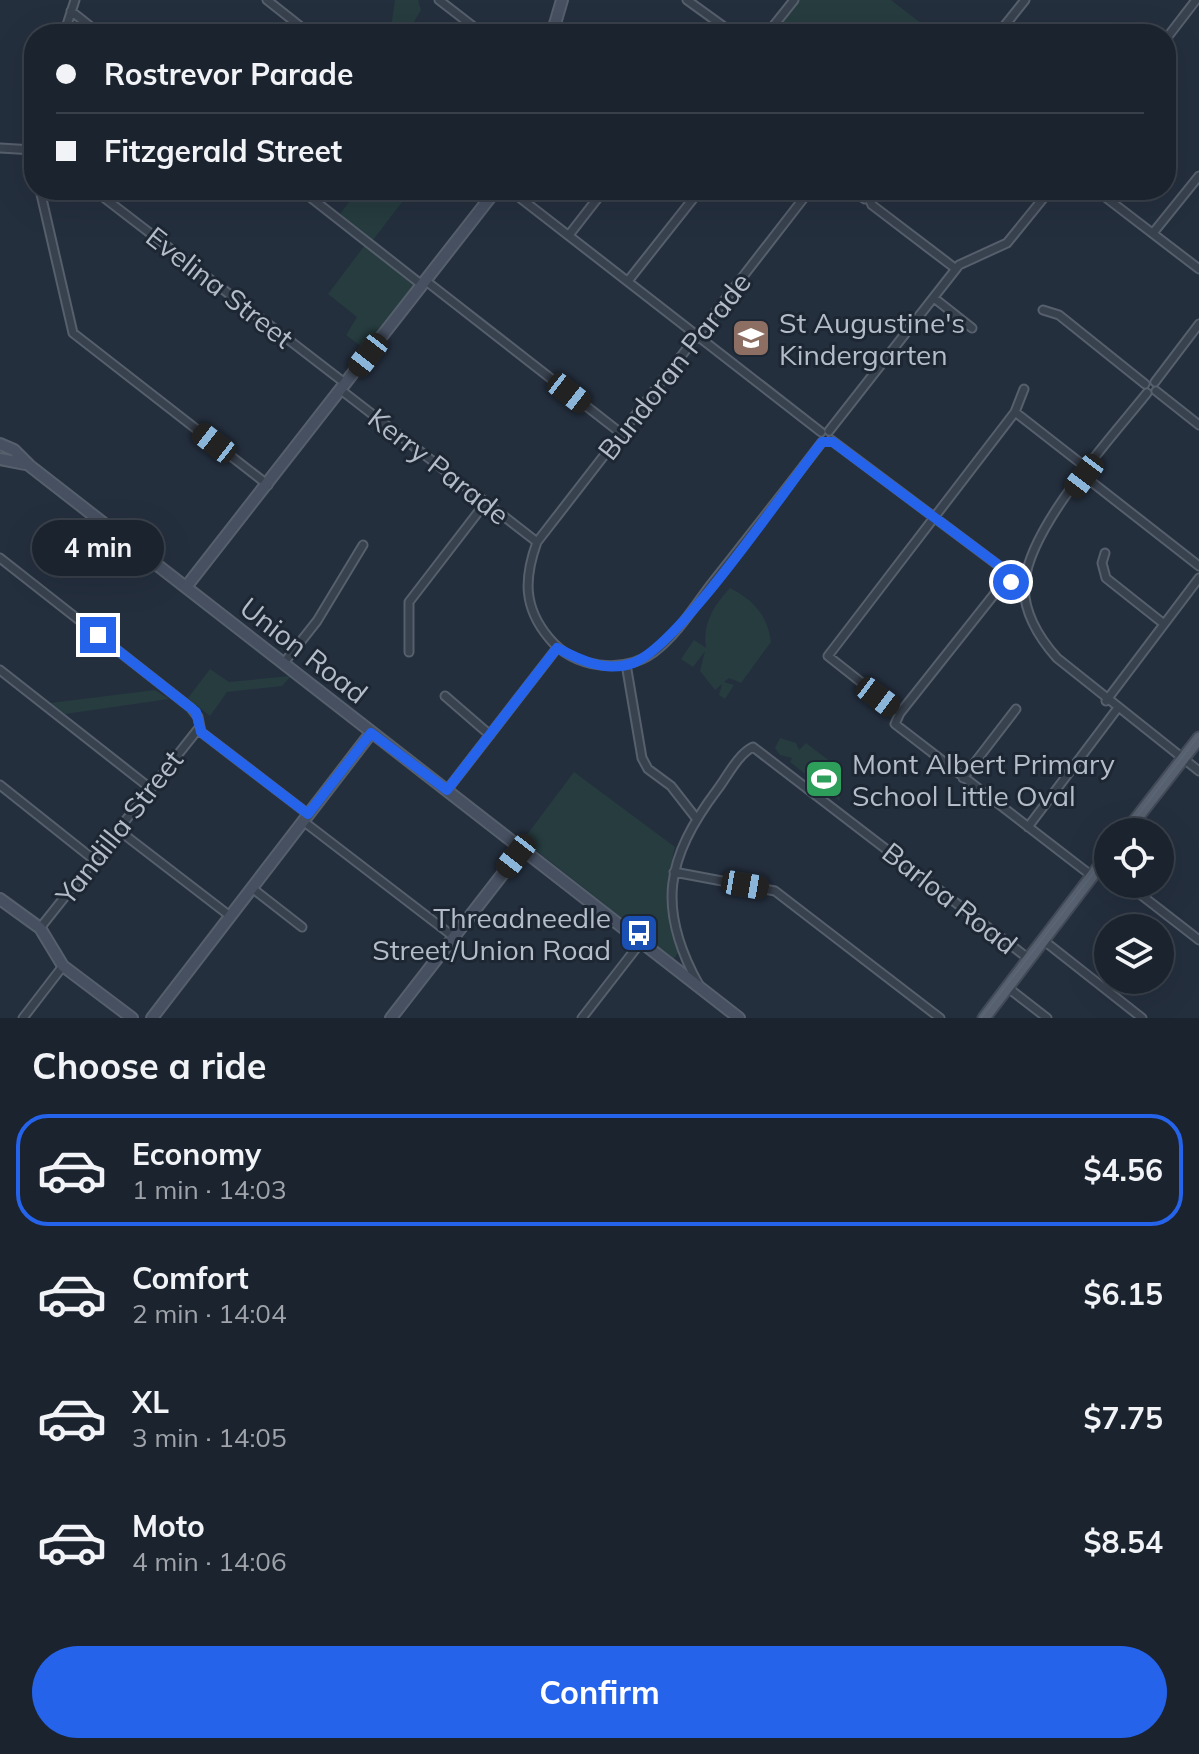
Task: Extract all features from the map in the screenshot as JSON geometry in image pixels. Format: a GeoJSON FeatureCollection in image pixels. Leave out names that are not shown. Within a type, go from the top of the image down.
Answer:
{"type":"FeatureCollection","features":[{"type":"Feature","properties":{"kind":"main road"},"geometry":{"type":"LineString","coordinates":[[1137,818],[1199,738]]}},
{"type":"Feature","properties":{"kind":"main road"},"geometry":{"type":"LineString","coordinates":[[984,1018],[1092,876]]}},
{"type":"Feature","properties":{"kind":"street"},"geometry":{"type":"LineString","coordinates":[[67,24],[75,0]]}},
{"type":"Feature","properties":{"kind":"street"},"geometry":{"type":"LineString","coordinates":[[267,0],[297,24]]}},
{"type":"Feature","properties":{"kind":"street"},"geometry":{"type":"LineString","coordinates":[[439,0],[470,24]]}},
{"type":"Feature","properties":{"kind":"street"},"geometry":{"type":"LineString","coordinates":[[555,24],[562,0]]}},
{"type":"Feature","properties":{"kind":"street"},"geometry":{"type":"LineString","coordinates":[[687,0],[720,24]]}},
{"type":"Feature","properties":{"kind":"street"},"geometry":{"type":"LineString","coordinates":[[775,24],[794,0]]}},
{"type":"Feature","properties":{"kind":"street"},"geometry":{"type":"LineString","coordinates":[[1006,24],[1025,0]]}},
{"type":"Feature","properties":{"kind":"street"},"geometry":{"type":"LineString","coordinates":[[1176,26],[1196,0]]}},
{"type":"Feature","properties":{"kind":"street"},"geometry":{"type":"LineString","coordinates":[[71,11],[87,24]]}},
{"type":"Feature","properties":{"kind":"street"},"geometry":{"type":"LineString","coordinates":[[0,148],[24,149]]}},
{"type":"Feature","properties":{"kind":"street"},"geometry":{"type":"LineString","coordinates":[[1153,233],[1199,176]]}},
{"type":"Feature","properties":{"kind":"street"},"geometry":{"type":"LineString","coordinates":[[42,200],[73,333],[268,485]]}},
{"type":"Feature","properties":{"kind":"street","name":"Evelina Street"},"geometry":{"type":"LineString","coordinates":[[107,200],[343,387]]}},
{"type":"Feature","properties":{"kind":"street"},"geometry":{"type":"LineString","coordinates":[[314,200],[622,434]]}},
{"type":"Feature","properties":{"kind":"street"},"geometry":{"type":"LineString","coordinates":[[186,587],[488,200]]}},
{"type":"Feature","properties":{"kind":"street"},"geometry":{"type":"LineString","coordinates":[[523,200],[825,432],[827,441],[1021,581],[1032,619],[1043,642],[1106,701],[1199,771]]}},
{"type":"Feature","properties":{"kind":"street"},"geometry":{"type":"LineString","coordinates":[[569,235],[596,200]]}},
{"type":"Feature","properties":{"kind":"street"},"geometry":{"type":"LineString","coordinates":[[628,281],[691,200]]}},
{"type":"Feature","properties":{"kind":"street","name":"Bundoran Parade"},"geometry":{"type":"LineString","coordinates":[[537,542],[802,200]]}},
{"type":"Feature","properties":{"kind":"street"},"geometry":{"type":"LineString","coordinates":[[870,200],[872,205],[956,269]]}},
{"type":"Feature","properties":{"kind":"street"},"geometry":{"type":"LineString","coordinates":[[825,432],[956,269],[966,260],[1007,243],[1042,200]]}},
{"type":"Feature","properties":{"kind":"street"},"geometry":{"type":"LineString","coordinates":[[1109,200],[1199,269]]}},
{"type":"Feature","properties":{"kind":"street"},"geometry":{"type":"LineString","coordinates":[[934,298],[972,328]]}},
{"type":"Feature","properties":{"kind":"street"},"geometry":{"type":"LineString","coordinates":[[1043,310],[1059,315],[1145,384],[1147,393]]}},
{"type":"Feature","properties":{"kind":"street"},"geometry":{"type":"LineString","coordinates":[[1145,384],[1155,382],[1199,324]]}},
{"type":"Feature","properties":{"kind":"street"},"geometry":{"type":"LineString","coordinates":[[1155,382],[1156,391],[1199,425]]}},
{"type":"Feature","properties":{"kind":"street","name":"Kerry Parade"},"geometry":{"type":"LineString","coordinates":[[343,387],[537,542]]}},
{"type":"Feature","properties":{"kind":"street"},"geometry":{"type":"LineString","coordinates":[[900,713],[828,656],[1015,412],[1024,389]]}},
{"type":"Feature","properties":{"kind":"street"},"geometry":{"type":"LineString","coordinates":[[1092,876],[897,729],[900,713],[996,592],[1021,581],[1042,531],[1147,393],[1156,391]]}},
{"type":"Feature","properties":{"kind":"street"},"geometry":{"type":"LineString","coordinates":[[1015,412],[1199,566]]}},
{"type":"Feature","properties":{"kind":"street"},"geometry":{"type":"LineString","coordinates":[[537,542],[527,578],[528,600],[538,624],[557,648],[598,665],[626,664],[652,654],[671,635],[827,441]]}},
{"type":"Feature","properties":{"kind":"street","name":"Union Road"},"geometry":{"type":"LineString","coordinates":[[0,444],[14,450],[30,466],[739,1018]]}},
{"type":"Feature","properties":{"kind":"street","name":"Union Road"},"geometry":{"type":"LineString","coordinates":[[0,459],[13,459],[30,466]]}},
{"type":"Feature","properties":{"kind":"street"},"geometry":{"type":"LineString","coordinates":[[409,652],[409,602],[486,502]]}},
{"type":"Feature","properties":{"kind":"street"},"geometry":{"type":"LineString","coordinates":[[283,664],[317,621],[363,545]]}},
{"type":"Feature","properties":{"kind":"street"},"geometry":{"type":"LineString","coordinates":[[1105,553],[1102,563],[1106,578],[1164,624]]}},
{"type":"Feature","properties":{"kind":"street"},"geometry":{"type":"LineString","coordinates":[[0,558],[191,708],[198,717],[199,728],[454,937]]}},
{"type":"Feature","properties":{"kind":"street"},"geometry":{"type":"LineString","coordinates":[[1106,701],[1199,578]]}},
{"type":"Feature","properties":{"kind":"street"},"geometry":{"type":"LineString","coordinates":[[447,790],[557,648]]}},
{"type":"Feature","properties":{"kind":"street"},"geometry":{"type":"LineString","coordinates":[[626,664],[642,758],[648,769],[671,786],[696,818],[686,834],[674,872],[674,920],[682,949],[702,990]]}},
{"type":"Feature","properties":{"kind":"street"},"geometry":{"type":"LineString","coordinates":[[0,670],[150,788]]}},
{"type":"Feature","properties":{"kind":"street"},"geometry":{"type":"LineString","coordinates":[[445,696],[490,735]]}},
{"type":"Feature","properties":{"kind":"street"},"geometry":{"type":"LineString","coordinates":[[963,778],[1016,709]]}},
{"type":"Feature","properties":{"kind":"street"},"geometry":{"type":"LineString","coordinates":[[1028,827],[1117,709]]}},
{"type":"Feature","properties":{"kind":"street","name":"Yandilla Street"},"geometry":{"type":"LineString","coordinates":[[40,928],[199,728]]}},
{"type":"Feature","properties":{"kind":"street"},"geometry":{"type":"LineString","coordinates":[[152,1018],[371,733]]}},
{"type":"Feature","properties":{"kind":"street","name":"Barloa Road"},"geometry":{"type":"LineString","coordinates":[[696,818],[748,749],[757,749],[1029,959]]}},
{"type":"Feature","properties":{"kind":"street"},"geometry":{"type":"LineString","coordinates":[[0,785],[93,859]]}},
{"type":"Feature","properties":{"kind":"street"},"geometry":{"type":"LineString","coordinates":[[117,829],[230,916]]}},
{"type":"Feature","properties":{"kind":"street"},"geometry":{"type":"LineString","coordinates":[[391,1018],[522,849]]}},
{"type":"Feature","properties":{"kind":"street"},"geometry":{"type":"LineString","coordinates":[[674,872],[775,891],[940,1018]]}},
{"type":"Feature","properties":{"kind":"street"},"geometry":{"type":"LineString","coordinates":[[252,888],[302,927]]}},
{"type":"Feature","properties":{"kind":"street"},"geometry":{"type":"LineString","coordinates":[[1145,898],[1199,940]]}},
{"type":"Feature","properties":{"kind":"street"},"geometry":{"type":"LineString","coordinates":[[0,899],[40,928],[63,966],[132,1018]]}},
{"type":"Feature","properties":{"kind":"street"},"geometry":{"type":"LineString","coordinates":[[1043,940],[1142,1018]]}},
{"type":"Feature","properties":{"kind":"street"},"geometry":{"type":"LineString","coordinates":[[582,1018],[641,942]]}},
{"type":"Feature","properties":{"kind":"street"},"geometry":{"type":"LineString","coordinates":[[666,961],[678,959],[682,949]]}},
{"type":"Feature","properties":{"kind":"street"},"geometry":{"type":"LineString","coordinates":[[23,1018],[63,966]]}},
{"type":"Feature","properties":{"kind":"street"},"geometry":{"type":"LineString","coordinates":[[1007,987],[1047,1018]]}},
{"type":"Feature","properties":{"kind":"green space"},"geometry":{"type":"Polygon","coordinates":[[[395,0],[418,0],[421,10],[413,24],[391,24],[395,0]]]}},
{"type":"Feature","properties":{"kind":"green space"},"geometry":{"type":"Polygon","coordinates":[[[794,0],[891,0],[922,24],[776,24],[794,0]]]}},
{"type":"Feature","properties":{"kind":"green space"},"geometry":{"type":"Polygon","coordinates":[[[350,200],[404,200],[373,240],[340,214],[350,200]]]}},
{"type":"Feature","properties":{"kind":"green space"},"geometry":{"type":"Polygon","coordinates":[[[365,245],[417,286],[367,351],[346,335],[357,317],[328,294],[365,245]]]}},
{"type":"Feature","properties":{"kind":"green space"},"geometry":{"type":"Polygon","coordinates":[[[730,588],[758,609],[771,642],[741,683],[729,678],[724,682],[734,685],[725,699],[719,695],[722,684],[715,690],[700,671],[705,651],[693,667],[681,659],[694,640],[706,648],[710,615],[730,588]]]}},
{"type":"Feature","properties":{"kind":"green space"},"geometry":{"type":"Polygon","coordinates":[[[210,669],[229,682],[291,676],[282,686],[227,692],[210,716],[188,698],[210,669]]]}},
{"type":"Feature","properties":{"kind":"green space"},"geometry":{"type":"Polygon","coordinates":[[[155,690],[169,699],[65,714],[50,703],[155,690]]]}},
{"type":"Feature","properties":{"kind":"green space","name":"Mont Albert Primary School Little Oval"},"geometry":{"type":"Polygon","coordinates":[[[780,738],[796,743],[799,750],[806,743],[831,762],[840,801],[790,762],[792,758],[780,755],[775,748],[780,738]]]}},
{"type":"Feature","properties":{"kind":"green space"},"geometry":{"type":"Polygon","coordinates":[[[574,772],[675,847],[667,900],[673,939],[679,951],[674,959],[523,840],[574,772]]]}},
{"type":"Feature","properties":{"kind":"tram line"},"geometry":{"type":"LineString","coordinates":[[1136,818],[1199,735]]}},
{"type":"Feature","properties":{"kind":"tram line"},"geometry":{"type":"LineString","coordinates":[[981,1018],[1094,872]]}},
{"type":"Feature","properties":{"kind":"place","name":"St Augustine's Kindergarten"},"geometry":{"type":"Point","coordinates":[751,338]}},
{"type":"Feature","properties":{"kind":"place","name":"Mont Albert Primary School Little Oval"},"geometry":{"type":"Point","coordinates":[824,779]}},
{"type":"Feature","properties":{"kind":"place","name":"Threadneedle Street/Union Road"},"geometry":{"type":"Point","coordinates":[639,933]}},
{"type":"Feature","properties":{"kind":"route"},"geometry":{"type":"LineString","coordinates":[[98,635],[196,712],[201,732],[308,814],[371,733],[447,790],[557,648],[578,659],[612,666],[632,663],[652,654],[680,625],[822,442],[831,440],[917,508],[933,516],[1017,579],[1011,582]]}}]}
